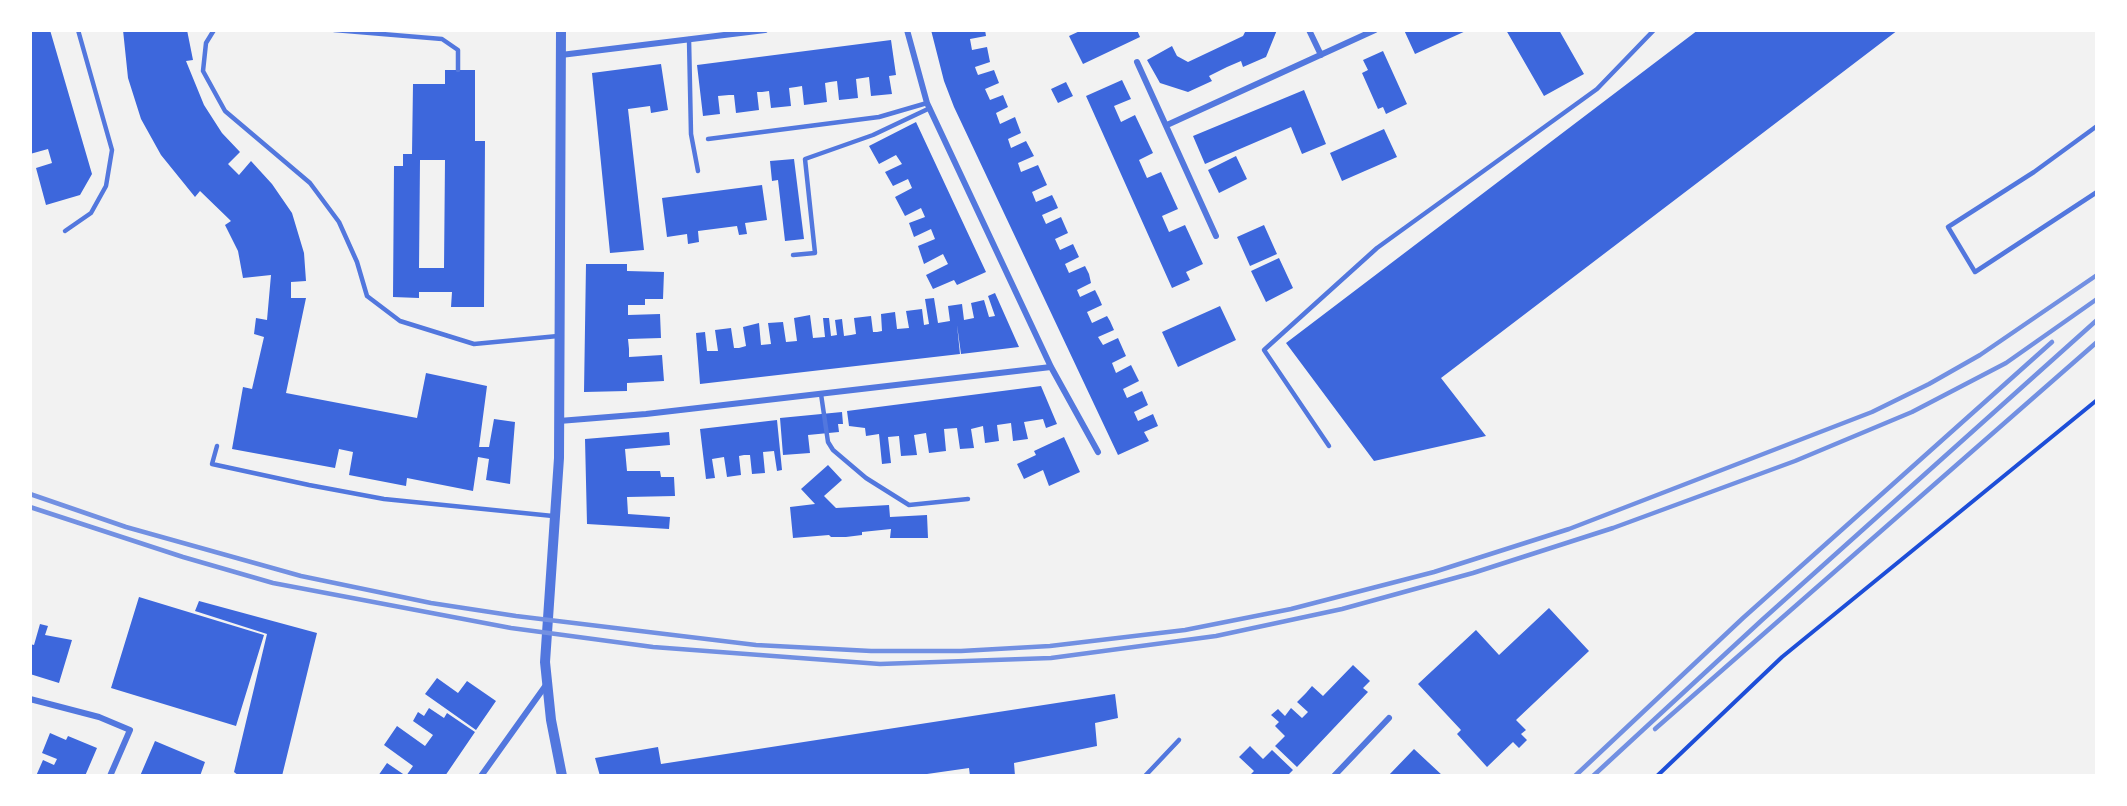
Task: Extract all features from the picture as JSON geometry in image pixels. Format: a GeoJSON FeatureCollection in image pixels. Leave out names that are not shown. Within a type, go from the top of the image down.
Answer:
{"type":"FeatureCollection","features":[{"type":"Feature","properties":{"kind":"street"},"geometry":{"type":"LineString","coordinates":[[561,30],[560,422],[556,516],[545,662],[546,685],[562,776]]}},
{"type":"Feature","properties":{"kind":"street"},"geometry":{"type":"LineString","coordinates":[[561,55],[765,30]]}},
{"type":"Feature","properties":{"kind":"street"},"geometry":{"type":"LineString","coordinates":[[907,30],[928,105],[1051,367],[1098,452]]}},
{"type":"Feature","properties":{"kind":"street"},"geometry":{"type":"LineString","coordinates":[[1309,30],[1321,55]]}},
{"type":"Feature","properties":{"kind":"street"},"geometry":{"type":"LineString","coordinates":[[1167,125],[1375,30]]}},
{"type":"Feature","properties":{"kind":"street"},"geometry":{"type":"LineString","coordinates":[[1137,62],[1216,236]]}},
{"type":"Feature","properties":{"kind":"street"},"geometry":{"type":"LineString","coordinates":[[560,422],[1051,367]]}},
{"type":"Feature","properties":{"kind":"street"},"geometry":{"type":"LineString","coordinates":[[481,776],[546,685]]}},
{"type":"Feature","properties":{"kind":"street"},"geometry":{"type":"LineString","coordinates":[[30,699],[99,717],[130,730],[110,776]]}},
{"type":"Feature","properties":{"kind":"street"},"geometry":{"type":"LineString","coordinates":[[1334,776],[1389,718]]}},
{"type":"Feature","properties":{"kind":"lane"},"geometry":{"type":"LineString","coordinates":[[65,231],[91,213],[106,186],[112,150],[78,30]]}},
{"type":"Feature","properties":{"kind":"lane"},"geometry":{"type":"LineString","coordinates":[[214,30],[206,43],[203,71],[225,111],[310,183],[339,222],[357,262],[367,296],[400,321],[474,344],[560,336]]}},
{"type":"Feature","properties":{"kind":"lane"},"geometry":{"type":"LineString","coordinates":[[334,30],[442,39],[458,50],[458,70]]}},
{"type":"Feature","properties":{"kind":"lane"},"geometry":{"type":"LineString","coordinates":[[1329,446],[1264,350],[1377,248],[1597,89],[1654,30]]}},
{"type":"Feature","properties":{"kind":"lane"},"geometry":{"type":"LineString","coordinates":[[689,39],[691,134],[698,171]]}},
{"type":"Feature","properties":{"kind":"lane"},"geometry":{"type":"LineString","coordinates":[[708,139],[879,117],[928,105]]}},
{"type":"Feature","properties":{"kind":"lane"},"geometry":{"type":"LineString","coordinates":[[793,255],[815,253],[805,159],[873,135],[928,105]]}},
{"type":"Feature","properties":{"kind":"lane"},"geometry":{"type":"LineString","coordinates":[[2097,126],[2034,172],[1948,226],[1975,272],[2097,192]]}},
{"type":"Feature","properties":{"kind":"lane"},"geometry":{"type":"LineString","coordinates":[[821,394],[828,442],[833,450],[866,478],[909,505],[968,499]]}},
{"type":"Feature","properties":{"kind":"lane"},"geometry":{"type":"LineString","coordinates":[[217,446],[212,464],[309,485],[384,499],[556,516]]}},
{"type":"Feature","properties":{"kind":"lane"},"geometry":{"type":"LineString","coordinates":[[1145,776],[1179,740]]}},
{"type":"Feature","properties":{"kind":"path"},"geometry":{"type":"LineString","coordinates":[[1657,776],[1782,657],[2097,400]]}},
{"type":"Feature","properties":{"kind":"building"},"geometry":{"type":"Polygon","coordinates":[[[30,30],[50,30],[92,174],[80,195],[46,205],[36,168],[52,163],[48,149],[30,154],[30,30]]]}},
{"type":"Feature","properties":{"kind":"building"},"geometry":{"type":"Polygon","coordinates":[[[123,30],[187,30],[193,60],[186,61],[204,105],[222,133],[240,152],[228,164],[239,175],[251,161],[272,184],[292,213],[304,253],[306,281],[291,282],[291,298],[306,298],[286,393],[417,418],[426,373],[487,386],[479,447],[489,447],[494,419],[515,422],[510,484],[486,480],[489,459],[478,457],[473,491],[407,478],[406,486],[349,475],[353,452],[339,449],[335,468],[232,449],[243,387],[252,389],[264,337],[254,334],[256,318],[267,320],[271,275],[243,278],[238,251],[225,225],[231,221],[200,191],[195,197],[161,155],[141,119],[128,78],[123,30]]]}},
{"type":"Feature","properties":{"kind":"building"},"geometry":{"type":"Polygon","coordinates":[[[931,30],[985,30],[986,36],[970,39],[972,50],[987,47],[990,62],[975,67],[976,70],[978,75],[994,70],[999,83],[985,89],[990,100],[1003,95],[1008,107],[996,113],[1000,124],[1015,117],[1021,133],[1008,139],[1011,148],[1026,141],[1034,156],[1018,163],[1021,172],[1038,165],[1047,185],[1032,192],[1036,202],[1052,195],[1055,201],[1058,208],[1042,215],[1046,224],[1061,217],[1068,233],[1055,239],[1060,250],[1073,244],[1079,257],[1065,264],[1069,273],[1085,266],[1089,274],[1091,283],[1077,290],[1080,297],[1095,290],[1099,298],[1102,305],[1087,312],[1092,323],[1107,316],[1110,321],[1114,330],[1098,337],[1103,345],[1118,338],[1126,356],[1112,363],[1116,373],[1131,365],[1139,381],[1123,389],[1127,398],[1142,391],[1148,405],[1134,412],[1138,421],[1153,414],[1158,426],[1144,432],[1149,441],[1118,455],[954,107],[944,81],[931,30]]]}},
{"type":"Feature","properties":{"kind":"building"},"geometry":{"type":"Polygon","coordinates":[[[1082,30],[1137,30],[1140,37],[1083,64],[1069,36],[1082,30]]]}},
{"type":"Feature","properties":{"kind":"building"},"geometry":{"type":"Polygon","coordinates":[[[1246,30],[1277,30],[1266,57],[1243,67],[1241,61],[1227,67],[1209,76],[1212,81],[1188,92],[1160,83],[1147,60],[1172,46],[1177,56],[1188,62],[1243,36],[1246,30]]]}},
{"type":"Feature","properties":{"kind":"building"},"geometry":{"type":"Polygon","coordinates":[[[1404,30],[1468,30],[1415,54],[1404,30]]]}},
{"type":"Feature","properties":{"kind":"building"},"geometry":{"type":"Polygon","coordinates":[[[1506,30],[1559,30],[1584,74],[1544,96],[1506,30]]]}},
{"type":"Feature","properties":{"kind":"building"},"geometry":{"type":"Polygon","coordinates":[[[1698,30],[1898,30],[1441,378],[1486,436],[1374,461],[1286,343],[1698,30]]]}},
{"type":"Feature","properties":{"kind":"building"},"geometry":{"type":"Polygon","coordinates":[[[891,40],[896,75],[889,76],[892,94],[871,96],[869,77],[856,79],[858,98],[839,100],[837,81],[825,83],[827,102],[804,105],[802,86],[789,88],[791,106],[771,108],[769,91],[757,92],[759,110],[736,113],[734,95],[718,96],[720,114],[703,116],[697,65],[891,40]]]}},
{"type":"Feature","properties":{"kind":"building"},"geometry":{"type":"Polygon","coordinates":[[[1383,51],[1407,104],[1386,114],[1383,107],[1378,109],[1362,73],[1368,70],[1363,60],[1383,51]]]}},
{"type":"Feature","properties":{"kind":"building"},"geometry":{"type":"Polygon","coordinates":[[[661,64],[668,110],[651,113],[650,106],[628,109],[644,250],[610,253],[592,73],[661,64]]]}},
{"type":"Feature","properties":{"kind":"building"},"geometry":{"type":"Polygon","coordinates":[[[445,70],[475,70],[475,141],[485,141],[484,307],[451,307],[452,292],[419,292],[419,298],[393,297],[394,166],[403,166],[403,154],[412,154],[413,84],[445,84],[445,70]],[[420,160],[419,268],[444,268],[445,160],[420,160]]]}},
{"type":"Feature","properties":{"kind":"building"},"geometry":{"type":"Polygon","coordinates":[[[1122,80],[1131,99],[1114,106],[1121,122],[1135,115],[1153,153],[1139,160],[1147,178],[1161,172],[1178,209],[1162,216],[1169,232],[1185,225],[1203,264],[1186,272],[1190,280],[1172,288],[1086,96],[1122,80]]]}},
{"type":"Feature","properties":{"kind":"building"},"geometry":{"type":"Polygon","coordinates":[[[1066,82],[1073,96],[1058,103],[1051,89],[1066,82]]]}},
{"type":"Feature","properties":{"kind":"building"},"geometry":{"type":"Polygon","coordinates":[[[1304,90],[1326,144],[1302,154],[1291,127],[1205,164],[1193,136],[1304,90]]]}},
{"type":"Feature","properties":{"kind":"building"},"geometry":{"type":"Polygon","coordinates":[[[916,122],[986,272],[957,285],[954,280],[933,289],[926,275],[948,264],[943,254],[924,264],[918,246],[935,239],[931,229],[914,237],[909,223],[925,217],[921,208],[905,216],[895,197],[912,188],[908,179],[893,186],[885,172],[902,164],[896,155],[879,164],[869,146],[916,122]]]}},
{"type":"Feature","properties":{"kind":"building"},"geometry":{"type":"Polygon","coordinates":[[[1384,129],[1397,157],[1342,181],[1330,153],[1384,129]]]}},
{"type":"Feature","properties":{"kind":"building"},"geometry":{"type":"Polygon","coordinates":[[[1236,156],[1247,179],[1219,193],[1208,170],[1236,156]]]}},
{"type":"Feature","properties":{"kind":"building"},"geometry":{"type":"Polygon","coordinates":[[[794,159],[804,239],[785,241],[778,180],[772,181],[770,161],[794,159]]]}},
{"type":"Feature","properties":{"kind":"building"},"geometry":{"type":"Polygon","coordinates":[[[762,185],[767,220],[745,223],[747,234],[739,235],[737,226],[698,231],[699,242],[688,244],[687,234],[667,237],[662,198],[762,185]]]}},
{"type":"Feature","properties":{"kind":"building"},"geometry":{"type":"Polygon","coordinates":[[[1264,225],[1277,254],[1250,266],[1237,237],[1264,225]]]}},
{"type":"Feature","properties":{"kind":"building"},"geometry":{"type":"Polygon","coordinates":[[[1279,258],[1293,288],[1266,302],[1251,271],[1279,258]]]}},
{"type":"Feature","properties":{"kind":"building"},"geometry":{"type":"Polygon","coordinates":[[[586,264],[627,264],[627,271],[664,272],[663,299],[645,299],[645,305],[628,305],[628,315],[660,314],[661,338],[628,339],[629,357],[662,355],[664,381],[627,383],[627,391],[584,392],[586,264]]]}},
{"type":"Feature","properties":{"kind":"building"},"geometry":{"type":"Polygon","coordinates":[[[995,293],[1019,347],[961,354],[957,325],[960,354],[700,384],[696,333],[705,332],[707,351],[718,351],[715,330],[731,328],[734,348],[739,348],[746,346],[743,327],[759,323],[761,345],[771,344],[768,323],[783,322],[786,342],[797,341],[794,318],[810,315],[813,338],[825,337],[823,318],[829,318],[831,336],[837,335],[835,320],[842,319],[844,336],[856,334],[854,318],[871,316],[873,332],[877,332],[882,331],[881,314],[895,312],[897,329],[909,328],[906,311],[922,309],[924,325],[929,324],[925,299],[934,298],[938,323],[950,321],[948,306],[962,304],[964,320],[974,318],[971,303],[984,300],[989,317],[995,316],[988,296],[995,293]]]}},
{"type":"Feature","properties":{"kind":"building"},"geometry":{"type":"Polygon","coordinates":[[[1220,306],[1236,340],[1178,367],[1162,332],[1220,306]]]}},
{"type":"Feature","properties":{"kind":"building"},"geometry":{"type":"Polygon","coordinates":[[[1041,386],[1057,424],[1046,428],[1043,419],[1024,422],[1028,439],[1013,441],[1011,423],[997,425],[999,441],[985,443],[983,426],[971,429],[974,448],[960,449],[957,428],[944,429],[946,451],[929,453],[926,433],[914,435],[917,455],[901,456],[899,436],[888,437],[891,463],[882,464],[879,434],[866,436],[865,428],[849,426],[847,411],[1041,386]]]}},
{"type":"Feature","properties":{"kind":"building"},"geometry":{"type":"Polygon","coordinates":[[[842,412],[843,424],[838,424],[839,432],[808,435],[810,453],[783,455],[780,418],[842,412]]]}},
{"type":"Feature","properties":{"kind":"building"},"geometry":{"type":"Polygon","coordinates":[[[777,420],[782,470],[777,471],[774,451],[763,452],[765,473],[752,474],[750,455],[744,455],[739,456],[741,475],[727,477],[724,457],[712,459],[715,478],[706,479],[700,429],[777,420]]]}},
{"type":"Feature","properties":{"kind":"building"},"geometry":{"type":"Polygon","coordinates":[[[669,432],[670,445],[625,449],[627,471],[660,471],[661,477],[674,477],[675,496],[627,497],[628,514],[670,517],[669,529],[587,524],[585,439],[669,432]]]}},
{"type":"Feature","properties":{"kind":"building"},"geometry":{"type":"Polygon","coordinates":[[[1064,437],[1080,472],[1049,486],[1043,470],[1024,479],[1017,464],[1036,455],[1034,451],[1064,437]]]}},
{"type":"Feature","properties":{"kind":"building"},"geometry":{"type":"Polygon","coordinates":[[[828,465],[842,480],[824,496],[836,508],[889,505],[890,517],[927,515],[928,538],[890,538],[891,529],[862,532],[862,535],[846,537],[829,535],[793,538],[790,507],[815,504],[801,489],[828,465]]]}},
{"type":"Feature","properties":{"kind":"building"},"geometry":{"type":"Polygon","coordinates":[[[139,597],[264,635],[236,726],[111,688],[139,597]]]}},
{"type":"Feature","properties":{"kind":"building"},"geometry":{"type":"Polygon","coordinates":[[[199,601],[317,633],[282,776],[239,776],[234,772],[267,634],[195,611],[199,601]]]}},
{"type":"Feature","properties":{"kind":"building"},"geometry":{"type":"Polygon","coordinates":[[[1549,608],[1589,651],[1516,720],[1526,730],[1521,734],[1527,740],[1519,748],[1513,742],[1487,767],[1457,734],[1461,730],[1418,684],[1476,630],[1499,655],[1549,608]]]}},
{"type":"Feature","properties":{"kind":"building"},"geometry":{"type":"Polygon","coordinates":[[[40,624],[48,626],[45,635],[72,640],[59,683],[30,674],[30,644],[34,645],[40,624]]]}},
{"type":"Feature","properties":{"kind":"building"},"geometry":{"type":"Polygon","coordinates":[[[1353,665],[1370,681],[1363,688],[1368,692],[1297,767],[1275,746],[1285,736],[1275,726],[1279,722],[1271,715],[1278,709],[1285,716],[1291,708],[1302,718],[1308,712],[1297,702],[1312,686],[1323,696],[1353,665]]]}},
{"type":"Feature","properties":{"kind":"building"},"geometry":{"type":"Polygon","coordinates":[[[437,678],[458,693],[467,681],[496,701],[476,730],[425,694],[437,678]]]}},
{"type":"Feature","properties":{"kind":"building"},"geometry":{"type":"Polygon","coordinates":[[[1115,694],[1118,718],[1095,723],[1097,746],[1014,763],[1015,776],[970,776],[969,768],[913,776],[600,776],[595,758],[658,747],[661,764],[1115,694]]]}},
{"type":"Feature","properties":{"kind":"building"},"geometry":{"type":"Polygon","coordinates":[[[429,708],[444,718],[447,713],[475,732],[445,776],[406,776],[413,766],[384,745],[397,726],[425,746],[433,735],[413,721],[418,712],[424,716],[429,708]]]}},
{"type":"Feature","properties":{"kind":"building"},"geometry":{"type":"Polygon","coordinates":[[[50,733],[66,740],[68,736],[97,748],[85,776],[36,776],[43,760],[54,765],[57,759],[42,753],[50,733]]]}},
{"type":"Feature","properties":{"kind":"building"},"geometry":{"type":"Polygon","coordinates":[[[155,741],[205,762],[200,776],[140,776],[155,741]]]}},
{"type":"Feature","properties":{"kind":"building"},"geometry":{"type":"Polygon","coordinates":[[[1250,746],[1263,759],[1272,750],[1293,770],[1287,776],[1249,776],[1254,771],[1239,757],[1250,746]]]}},
{"type":"Feature","properties":{"kind":"building"},"geometry":{"type":"Polygon","coordinates":[[[1414,749],[1443,776],[1388,776],[1414,749]]]}},
{"type":"Feature","properties":{"kind":"building"},"geometry":{"type":"Polygon","coordinates":[[[387,763],[406,776],[378,776],[387,763]]]}},
{"type":"Feature","properties":{"kind":"railway"},"geometry":{"type":"LineString","coordinates":[[30,494],[126,527],[301,576],[431,603],[516,616],[756,645],[871,651],[961,651],[1050,646],[1185,630],[1291,609],[1434,572],[1569,529],[1872,412],[1929,384],[1980,355],[2097,275]]}},
{"type":"Feature","properties":{"kind":"railway"},"geometry":{"type":"LineString","coordinates":[[30,507],[183,557],[273,583],[511,628],[653,647],[880,664],[1051,658],[1216,636],[1342,609],[1473,573],[1613,528],[1795,461],[1912,412],[2006,363],[2097,299]]}},
{"type":"Feature","properties":{"kind":"railway"},"geometry":{"type":"LineString","coordinates":[[1593,776],[1762,620],[2097,320]]}},
{"type":"Feature","properties":{"kind":"railway"},"geometry":{"type":"LineString","coordinates":[[1575,776],[1743,618],[2052,342]]}},
{"type":"Feature","properties":{"kind":"railway"},"geometry":{"type":"LineString","coordinates":[[1655,729],[2097,342]]}}]}
